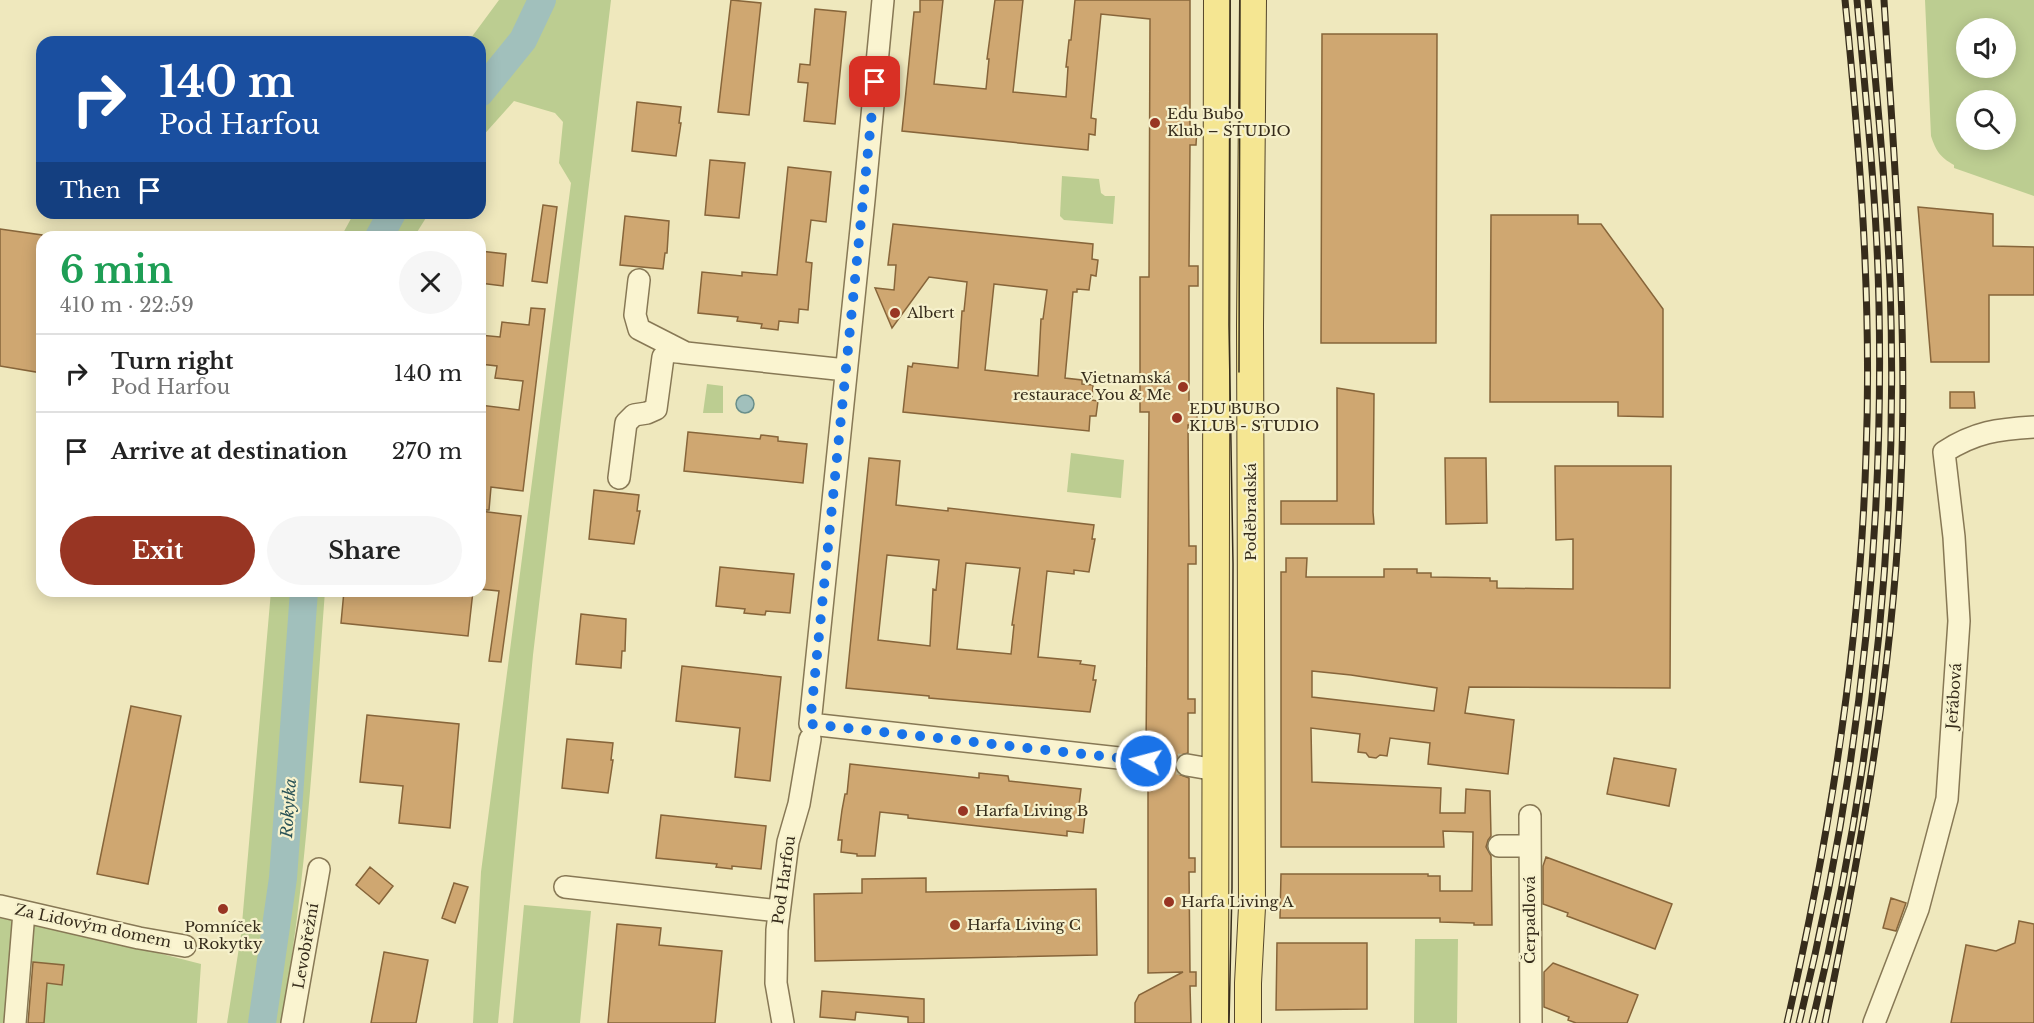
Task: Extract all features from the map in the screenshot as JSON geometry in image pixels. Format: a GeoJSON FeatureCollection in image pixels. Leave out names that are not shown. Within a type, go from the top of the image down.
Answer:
{"type":"FeatureCollection","features":[{"type":"Feature","properties":{"kind":"main road"},"geometry":{"type":"LineString","coordinates":[[1215,1023],[1217,0]]}},
{"type":"Feature","properties":{"kind":"main road","name":"Poděbradská"},"geometry":{"type":"LineString","coordinates":[[1248,1023],[1252,907],[1250,326],[1253,0]]}},
{"type":"Feature","properties":{"kind":"street","name":"Pod Harfou"},"geometry":{"type":"LineString","coordinates":[[783,1023],[776,982],[777,930],[788,842],[799,804],[810,731],[883,0]]}},
{"type":"Feature","properties":{"kind":"street"},"geometry":{"type":"LineString","coordinates":[[639,280],[635,315],[639,329],[686,353]]}},
{"type":"Feature","properties":{"kind":"street"},"geometry":{"type":"LineString","coordinates":[[619,478],[626,423],[634,415],[656,409],[663,357],[670,351],[846,370]]}},
{"type":"Feature","properties":{"kind":"street","name":"Jeřábová"},"geometry":{"type":"LineString","coordinates":[[1874,1023],[1918,909],[1947,799],[1959,621],[1954,537],[1944,453],[1959,442],[1991,430],[2034,427]]}},
{"type":"Feature","properties":{"kind":"street"},"geometry":{"type":"LineString","coordinates":[[810,731],[1146,761]]}},
{"type":"Feature","properties":{"kind":"street"},"geometry":{"type":"LineString","coordinates":[[1187,765],[1216,770]]}},
{"type":"Feature","properties":{"kind":"street","name":"Čerpadlová"},"geometry":{"type":"LineString","coordinates":[[1530,816],[1531,1023]]}},
{"type":"Feature","properties":{"kind":"street"},"geometry":{"type":"LineString","coordinates":[[1498,846],[1530,846]]}},
{"type":"Feature","properties":{"kind":"street","name":"Levobřežní"},"geometry":{"type":"LineString","coordinates":[[292,1023],[319,869]]}},
{"type":"Feature","properties":{"kind":"street"},"geometry":{"type":"LineString","coordinates":[[565,887],[779,911]]}},
{"type":"Feature","properties":{"kind":"street","name":"Za Lidovým domem"},"geometry":{"type":"LineString","coordinates":[[0,906],[139,938],[185,946]]}},
{"type":"Feature","properties":{"kind":"street"},"geometry":{"type":"LineString","coordinates":[[15,1023],[24,912]]}},
{"type":"Feature","properties":{"kind":"green space"},"geometry":{"type":"Polygon","coordinates":[[[499,0],[611,0],[533,655],[498,1023],[473,1023],[481,872],[571,183],[559,163],[563,122],[555,113],[514,101],[486,132],[486,36],[472,36],[499,0]]]}},
{"type":"Feature","properties":{"kind":"green space"},"geometry":{"type":"Polygon","coordinates":[[[1925,0],[2034,0],[2034,196],[1954,168],[1954,165],[1939,153],[1931,136],[1925,0]]]}},
{"type":"Feature","properties":{"kind":"green space"},"geometry":{"type":"Polygon","coordinates":[[[1062,176],[1099,179],[1101,193],[1105,196],[1115,196],[1113,224],[1064,220],[1060,216],[1062,176]]]}},
{"type":"Feature","properties":{"kind":"green space"},"geometry":{"type":"Polygon","coordinates":[[[351,219],[425,219],[418,231],[344,231],[351,219]]]}},
{"type":"Feature","properties":{"kind":"green space"},"geometry":{"type":"Polygon","coordinates":[[[707,384],[723,386],[723,413],[703,413],[707,384]]]}},
{"type":"Feature","properties":{"kind":"green space"},"geometry":{"type":"Polygon","coordinates":[[[1071,453],[1124,460],[1121,498],[1067,492],[1071,453]]]}},
{"type":"Feature","properties":{"kind":"green space"},"geometry":{"type":"Polygon","coordinates":[[[270,597],[325,597],[303,861],[281,1023],[227,1023],[241,935],[270,597]]]}},
{"type":"Feature","properties":{"kind":"green space"},"geometry":{"type":"Polygon","coordinates":[[[524,905],[591,911],[580,1023],[513,1023],[524,905]]]}},
{"type":"Feature","properties":{"kind":"green space"},"geometry":{"type":"Polygon","coordinates":[[[0,911],[16,915],[10,1023],[0,1023],[0,911]]]}},
{"type":"Feature","properties":{"kind":"green space"},"geometry":{"type":"Polygon","coordinates":[[[33,921],[201,964],[197,1023],[44,1023],[47,983],[62,985],[64,966],[29,962],[33,921]]]}},
{"type":"Feature","properties":{"kind":"green space"},"geometry":{"type":"Polygon","coordinates":[[[1415,939],[1458,939],[1457,1023],[1414,1023],[1415,939]]]}},
{"type":"Feature","properties":{"kind":"water"},"geometry":{"type":"Polygon","coordinates":[[[741,395],[749,395],[754,400],[752,411],[741,413],[736,408],[736,400],[741,395]]]}},
{"type":"Feature","properties":{"kind":"building"},"geometry":{"type":"Polygon","coordinates":[[[731,0],[761,3],[749,115],[718,112],[731,0]]]}},
{"type":"Feature","properties":{"kind":"building"},"geometry":{"type":"Polygon","coordinates":[[[920,0],[943,0],[934,84],[986,89],[989,59],[987,59],[995,0],[1023,0],[1013,92],[1066,97],[1068,67],[1066,67],[1075,0],[1190,0],[1190,126],[1197,126],[1196,145],[1190,145],[1189,266],[1198,266],[1198,286],[1189,286],[1189,405],[1197,405],[1197,425],[1188,425],[1189,546],[1196,546],[1196,564],[1188,564],[1188,699],[1195,699],[1195,713],[1188,713],[1188,753],[1178,756],[1174,763],[1178,774],[1189,778],[1189,858],[1195,858],[1195,872],[1189,872],[1190,972],[1196,972],[1196,986],[1190,986],[1191,1023],[1135,1023],[1135,1003],[1139,995],[1183,972],[1148,973],[1148,773],[1156,769],[1159,762],[1154,751],[1146,748],[1149,412],[1140,412],[1140,277],[1149,277],[1150,19],[1101,14],[1091,118],[1096,119],[1095,135],[1089,134],[1088,150],[902,131],[914,12],[920,12],[920,0]]]}},
{"type":"Feature","properties":{"kind":"building"},"geometry":{"type":"Polygon","coordinates":[[[815,9],[846,12],[835,124],[804,121],[808,83],[798,82],[800,64],[810,65],[815,9]]]}},
{"type":"Feature","properties":{"kind":"building"},"geometry":{"type":"Polygon","coordinates":[[[1322,34],[1437,34],[1436,343],[1321,343],[1322,34]]]}},
{"type":"Feature","properties":{"kind":"building"},"geometry":{"type":"Polygon","coordinates":[[[637,102],[681,107],[676,156],[632,151],[637,102]]]}},
{"type":"Feature","properties":{"kind":"building"},"geometry":{"type":"Polygon","coordinates":[[[710,160],[745,163],[739,218],[705,215],[710,160]]]}},
{"type":"Feature","properties":{"kind":"building"},"geometry":{"type":"Polygon","coordinates":[[[788,167],[831,172],[826,222],[811,220],[806,262],[812,263],[808,310],[799,309],[798,323],[779,321],[778,330],[761,328],[762,324],[737,321],[738,317],[698,313],[702,272],[742,276],[742,272],[777,275],[788,167]]]}},
{"type":"Feature","properties":{"kind":"building"},"geometry":{"type":"Polygon","coordinates":[[[543,205],[557,207],[547,283],[532,281],[543,205]]]}},
{"type":"Feature","properties":{"kind":"building"},"geometry":{"type":"Polygon","coordinates":[[[1918,207],[1993,214],[1993,246],[2034,247],[2034,295],[1989,295],[1989,362],[1931,362],[1918,207]]]}},
{"type":"Feature","properties":{"kind":"building"},"geometry":{"type":"Polygon","coordinates":[[[1491,215],[1578,215],[1578,224],[1601,224],[1663,309],[1663,417],[1618,416],[1618,402],[1490,402],[1491,215]]]}},
{"type":"Feature","properties":{"kind":"building"},"geometry":{"type":"Polygon","coordinates":[[[625,216],[669,221],[667,253],[665,253],[663,269],[620,265],[625,216]]]}},
{"type":"Feature","properties":{"kind":"building"},"geometry":{"type":"Polygon","coordinates":[[[893,224],[1093,244],[1092,259],[1098,260],[1096,276],[1091,275],[1089,290],[1077,289],[1077,292],[1073,292],[1065,378],[1082,380],[1082,384],[1093,385],[1092,400],[1098,401],[1096,416],[1090,416],[1089,431],[903,412],[908,366],[912,367],[913,363],[958,368],[962,311],[964,311],[967,282],[929,277],[892,328],[875,288],[894,290],[896,265],[888,265],[893,224]],[[994,284],[985,370],[1038,376],[1041,319],[1043,319],[1047,290],[994,284]]]}},
{"type":"Feature","properties":{"kind":"building"},"geometry":{"type":"Polygon","coordinates":[[[0,229],[36,234],[36,372],[0,366],[0,229]]]}},
{"type":"Feature","properties":{"kind":"building"},"geometry":{"type":"Polygon","coordinates":[[[486,252],[506,254],[503,286],[486,284],[486,252]]]}},
{"type":"Feature","properties":{"kind":"building"},"geometry":{"type":"Polygon","coordinates":[[[531,308],[545,309],[523,491],[491,487],[489,510],[486,510],[486,406],[519,410],[523,381],[495,378],[497,366],[486,365],[486,336],[500,337],[502,322],[529,325],[531,308]]]}},
{"type":"Feature","properties":{"kind":"building"},"geometry":{"type":"Polygon","coordinates":[[[1337,388],[1374,394],[1374,524],[1281,524],[1281,501],[1337,501],[1337,388]]]}},
{"type":"Feature","properties":{"kind":"building"},"geometry":{"type":"Polygon","coordinates":[[[1950,392],[1974,392],[1975,408],[1950,408],[1950,392]]]}},
{"type":"Feature","properties":{"kind":"building"},"geometry":{"type":"Polygon","coordinates":[[[688,432],[760,439],[761,435],[778,437],[778,441],[807,444],[803,483],[684,471],[688,432]]]}},
{"type":"Feature","properties":{"kind":"building"},"geometry":{"type":"Polygon","coordinates":[[[869,458],[900,461],[896,505],[948,511],[948,508],[1094,525],[1092,539],[1095,539],[1089,572],[1074,570],[1074,574],[1047,571],[1038,657],[1081,661],[1080,664],[1095,666],[1093,680],[1096,680],[1090,712],[929,698],[929,696],[846,688],[869,458]],[[887,555],[878,640],[930,646],[933,589],[936,590],[939,560],[887,555]],[[966,563],[957,649],[1011,654],[1014,625],[1012,625],[1020,568],[966,563]]]}},
{"type":"Feature","properties":{"kind":"building"},"geometry":{"type":"Polygon","coordinates":[[[1445,458],[1486,458],[1487,523],[1446,524],[1445,458]]]}},
{"type":"Feature","properties":{"kind":"building"},"geometry":{"type":"Polygon","coordinates":[[[1555,466],[1671,466],[1670,688],[1469,687],[1465,713],[1514,720],[1508,774],[1428,764],[1430,743],[1390,738],[1387,756],[1369,757],[1366,753],[1358,752],[1360,734],[1311,728],[1312,782],[1441,788],[1440,813],[1465,813],[1466,789],[1490,791],[1491,836],[1486,847],[1491,856],[1492,925],[1440,922],[1440,918],[1280,918],[1281,874],[1428,874],[1428,876],[1440,876],[1440,891],[1472,891],[1473,832],[1443,831],[1444,847],[1281,847],[1281,572],[1286,572],[1286,558],[1307,558],[1306,577],[1384,577],[1384,569],[1417,569],[1417,573],[1431,573],[1431,577],[1490,578],[1490,581],[1497,581],[1497,588],[1573,589],[1573,539],[1556,540],[1555,466]],[[1312,671],[1312,697],[1434,711],[1437,688],[1312,671]]]}},
{"type":"Feature","properties":{"kind":"building"},"geometry":{"type":"Polygon","coordinates":[[[594,490],[639,495],[637,511],[640,511],[634,544],[589,539],[594,490]]]}},
{"type":"Feature","properties":{"kind":"building"},"geometry":{"type":"Polygon","coordinates":[[[486,512],[521,516],[501,662],[489,661],[499,591],[486,590],[486,512]]]}},
{"type":"Feature","properties":{"kind":"building"},"geometry":{"type":"Polygon","coordinates":[[[720,567],[794,574],[790,613],[766,611],[765,615],[744,613],[745,609],[716,606],[720,567]]]}},
{"type":"Feature","properties":{"kind":"building"},"geometry":{"type":"Polygon","coordinates":[[[343,597],[472,597],[468,636],[341,623],[343,597]]]}},
{"type":"Feature","properties":{"kind":"building"},"geometry":{"type":"Polygon","coordinates":[[[581,614],[626,619],[625,651],[622,651],[621,668],[576,664],[581,614]]]}},
{"type":"Feature","properties":{"kind":"building"},"geometry":{"type":"Polygon","coordinates":[[[682,666],[781,677],[770,781],[735,777],[740,728],[676,721],[682,666]]]}},
{"type":"Feature","properties":{"kind":"building"},"geometry":{"type":"Polygon","coordinates":[[[131,706],[181,716],[148,884],[97,874],[131,706]]]}},
{"type":"Feature","properties":{"kind":"building"},"geometry":{"type":"Polygon","coordinates":[[[367,715],[459,724],[450,828],[399,823],[403,786],[360,782],[367,715]]]}},
{"type":"Feature","properties":{"kind":"building"},"geometry":{"type":"Polygon","coordinates":[[[567,739],[613,743],[608,793],[562,788],[567,739]]]}},
{"type":"Feature","properties":{"kind":"building"},"geometry":{"type":"Polygon","coordinates":[[[1614,758],[1676,769],[1669,806],[1607,794],[1614,758]]]}},
{"type":"Feature","properties":{"kind":"building","name":"Harfa Living B"},"geometry":{"type":"Polygon","coordinates":[[[850,764],[979,778],[979,773],[1008,776],[1009,781],[1081,789],[1079,805],[1086,806],[1083,833],[1067,831],[1067,836],[908,818],[908,815],[880,812],[875,856],[857,856],[857,854],[841,852],[842,840],[838,840],[850,764]]]}},
{"type":"Feature","properties":{"kind":"building"},"geometry":{"type":"Polygon","coordinates":[[[661,815],[766,826],[761,869],[732,866],[732,869],[716,867],[717,864],[656,858],[661,815]]]}},
{"type":"Feature","properties":{"kind":"building"},"geometry":{"type":"Polygon","coordinates":[[[1546,857],[1672,904],[1655,949],[1567,916],[1568,913],[1543,904],[1543,866],[1546,857]]]}},
{"type":"Feature","properties":{"kind":"building"},"geometry":{"type":"Polygon","coordinates":[[[370,867],[393,886],[379,904],[356,885],[370,867]]]}},
{"type":"Feature","properties":{"kind":"building","name":"Harfa Living C"},"geometry":{"type":"Polygon","coordinates":[[[926,878],[926,892],[1096,889],[1097,955],[815,961],[814,894],[862,893],[862,879],[926,878]]]}},
{"type":"Feature","properties":{"kind":"building"},"geometry":{"type":"Polygon","coordinates":[[[454,883],[468,887],[455,923],[442,918],[454,883]]]}},
{"type":"Feature","properties":{"kind":"building"},"geometry":{"type":"Polygon","coordinates":[[[1891,898],[1906,903],[1896,931],[1883,928],[1891,898]]]}},
{"type":"Feature","properties":{"kind":"building"},"geometry":{"type":"Polygon","coordinates":[[[2019,921],[2034,924],[2034,1023],[1951,1023],[1966,945],[1996,951],[2015,943],[2019,921]]]}},
{"type":"Feature","properties":{"kind":"building"},"geometry":{"type":"Polygon","coordinates":[[[617,924],[661,928],[659,945],[722,951],[715,1023],[608,1023],[617,924]]]}},
{"type":"Feature","properties":{"kind":"building"},"geometry":{"type":"Polygon","coordinates":[[[1277,943],[1367,943],[1367,1009],[1276,1010],[1277,943]]]}},
{"type":"Feature","properties":{"kind":"building"},"geometry":{"type":"Polygon","coordinates":[[[384,952],[428,960],[416,1023],[371,1023],[384,952]]]}},
{"type":"Feature","properties":{"kind":"building"},"geometry":{"type":"Polygon","coordinates":[[[33,962],[64,965],[62,985],[47,983],[44,1023],[28,1023],[33,962]]]}},
{"type":"Feature","properties":{"kind":"building"},"geometry":{"type":"Polygon","coordinates":[[[1553,963],[1638,995],[1627,1023],[1576,1023],[1568,1020],[1569,1017],[1544,1007],[1544,972],[1553,963]]]}},
{"type":"Feature","properties":{"kind":"building"},"geometry":{"type":"Polygon","coordinates":[[[822,991],[924,999],[924,1023],[908,1023],[908,1017],[856,1012],[855,1020],[820,1017],[822,991]]]}},
{"type":"Feature","properties":{"kind":"waterway","name":"Rokytka"},"geometry":{"type":"LineString","coordinates":[[486,86],[523,40],[542,0]]}},
{"type":"Feature","properties":{"kind":"waterway","name":"Rokytka"},"geometry":{"type":"LineString","coordinates":[[382,231],[389,219]]}},
{"type":"Feature","properties":{"kind":"waterway","name":"Rokytka"},"geometry":{"type":"LineString","coordinates":[[262,1023],[283,878],[304,597]]}},
{"type":"Feature","properties":{"kind":"tunnel"},"geometry":{"type":"LineString","coordinates":[[1146,761],[1187,765]]}},
{"type":"Feature","properties":{"kind":"tram line"},"geometry":{"type":"LineString","coordinates":[[1229,1023],[1232,888],[1233,564],[1229,325],[1230,0]]}},
{"type":"Feature","properties":{"kind":"tram line"},"geometry":{"type":"LineString","coordinates":[[1239,372],[1240,0]]}},
{"type":"Feature","properties":{"kind":"railway"},"geometry":{"type":"LineString","coordinates":[[1787,1023],[1817,882],[1840,741],[1850,670],[1863,527],[1867,398],[1866,284],[1860,170],[1845,0]]}},
{"type":"Feature","properties":{"kind":"railway"},"geometry":{"type":"LineString","coordinates":[[1799,1023],[1837,846],[1851,756],[1863,666],[1877,486],[1878,267],[1871,152],[1857,0]]}},
{"type":"Feature","properties":{"kind":"railway"},"geometry":{"type":"LineString","coordinates":[[1812,1023],[1833,932],[1865,749],[1885,563],[1892,377],[1890,284],[1884,177],[1868,0]]}},
{"type":"Feature","properties":{"kind":"railway"},"geometry":{"type":"LineString","coordinates":[[1825,1023],[1852,889],[1884,686],[1901,481],[1903,421],[1901,300],[1884,0]]}},
{"type":"Feature","properties":{"kind":"place","name":"Edu Bubo Klub – STUDIO"},"geometry":{"type":"Point","coordinates":[1155,123]}},
{"type":"Feature","properties":{"kind":"place","name":"Albert"},"geometry":{"type":"Point","coordinates":[895,313]}},
{"type":"Feature","properties":{"kind":"place","name":"Vietnamská restaurace You & Me"},"geometry":{"type":"Point","coordinates":[1183,387]}},
{"type":"Feature","properties":{"kind":"place","name":"EDU BUBO KLUB - STUDIO"},"geometry":{"type":"Point","coordinates":[1177,418]}},
{"type":"Feature","properties":{"kind":"place","name":"Harfa Living B"},"geometry":{"type":"Point","coordinates":[963,811]}},
{"type":"Feature","properties":{"kind":"place","name":"Harfa Living A"},"geometry":{"type":"Point","coordinates":[1169,902]}},
{"type":"Feature","properties":{"kind":"place","name":"Pomníček u Rokytky"},"geometry":{"type":"Point","coordinates":[223,909]}},
{"type":"Feature","properties":{"kind":"place","name":"Harfa Living C"},"geometry":{"type":"Point","coordinates":[955,925]}},
{"type":"Feature","properties":{"kind":"route"},"geometry":{"type":"LineString","coordinates":[[875,82],[810,724],[1146,761]]}}]}
